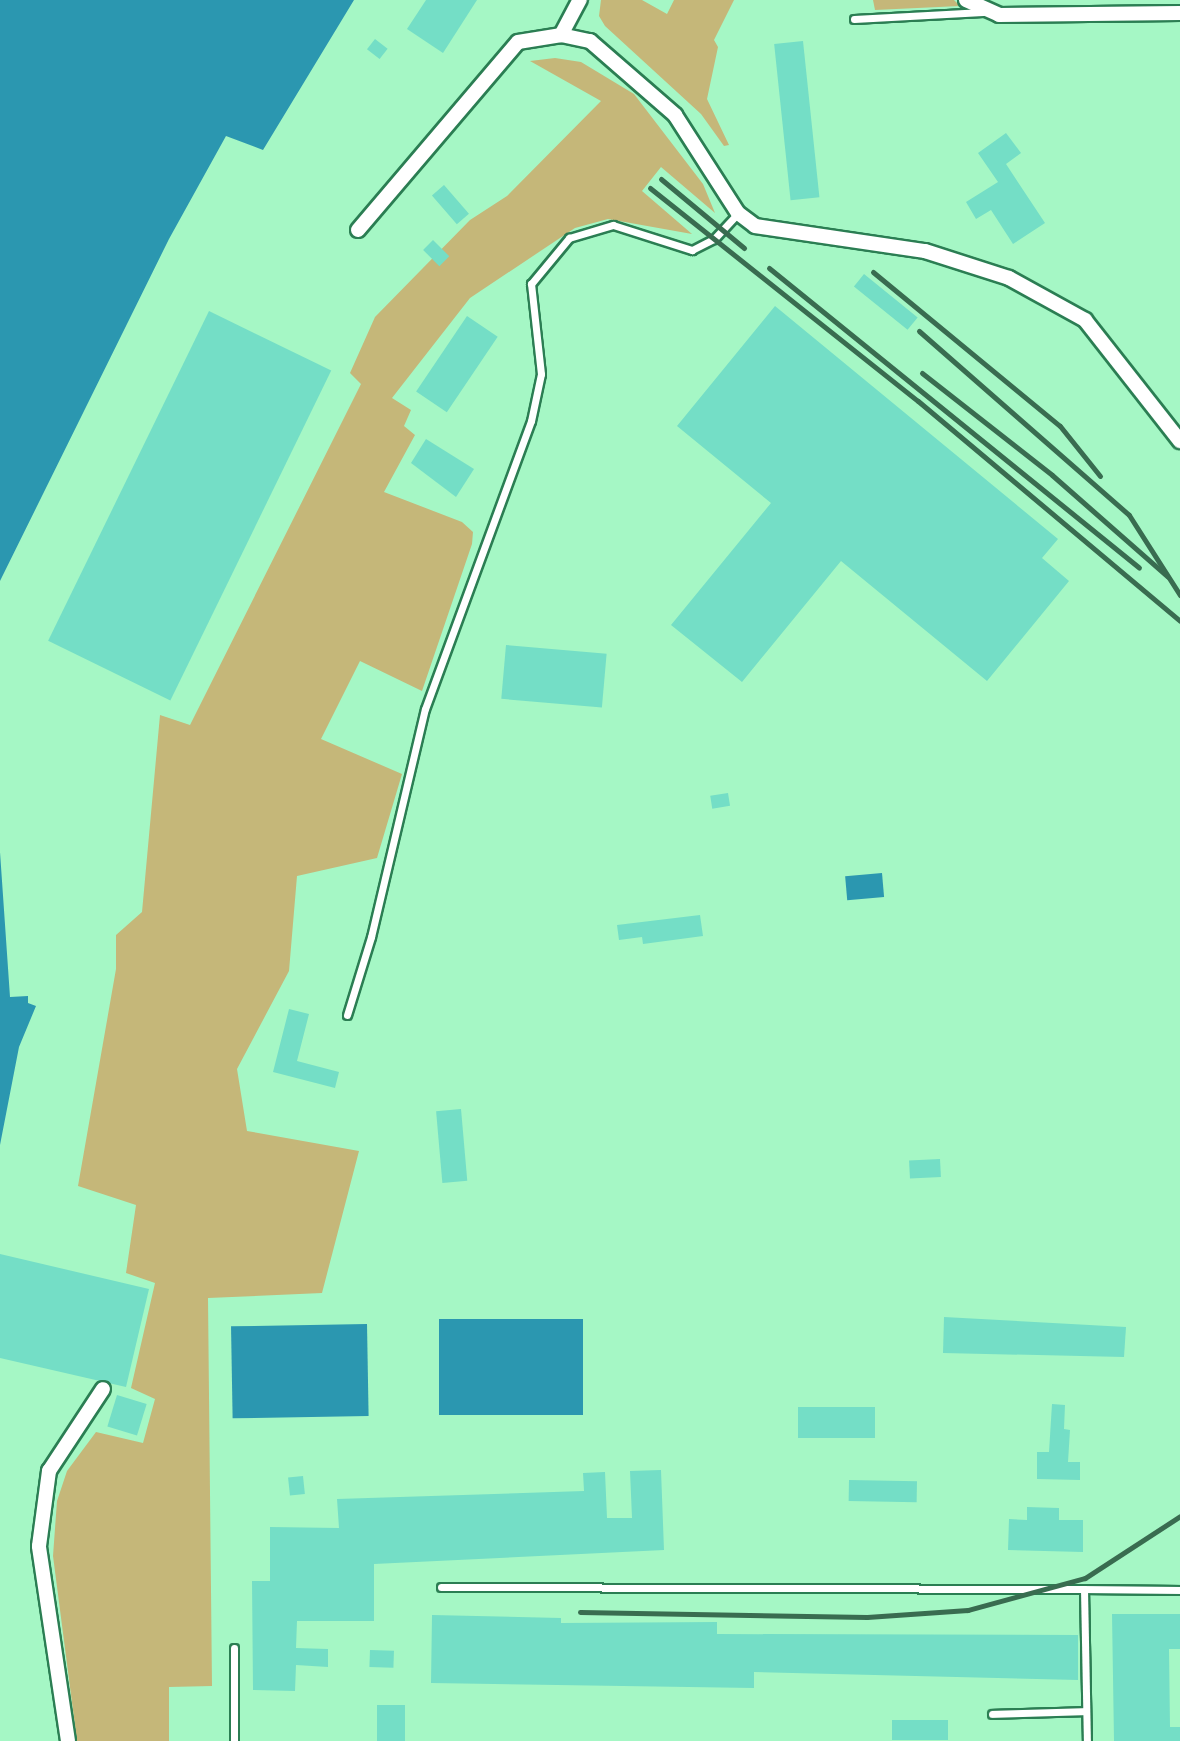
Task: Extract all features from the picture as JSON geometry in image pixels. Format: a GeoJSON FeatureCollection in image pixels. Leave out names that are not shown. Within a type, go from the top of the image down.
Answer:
{"type":"FeatureCollection","features":[{"type":"Feature","properties":{"kind":"street"},"geometry":{"type":"LineString","coordinates":[[561,35],[580,0]]}},
{"type":"Feature","properties":{"kind":"street"},"geometry":{"type":"LineString","coordinates":[[966,0],[983,12],[1180,13]]}},
{"type":"Feature","properties":{"kind":"street"},"geometry":{"type":"LineString","coordinates":[[358,230],[497,62],[518,42],[561,35],[590,41],[609,54],[675,115],[738,213],[766,230],[925,251],[1009,278],[1085,320],[1180,441]]}},
{"type":"Feature","properties":{"kind":"street"},"geometry":{"type":"LineString","coordinates":[[68,1741],[39,1546],[49,1471],[103,1389]]}},
{"type":"Feature","properties":{"kind":"lane"},"geometry":{"type":"LineString","coordinates":[[854,19],[983,12]]}},
{"type":"Feature","properties":{"kind":"lane"},"geometry":{"type":"LineString","coordinates":[[347,1015],[371,937],[425,709],[531,421],[541,374],[531,284],[569,238],[613,225],[692,250],[714,239],[738,213]]}},
{"type":"Feature","properties":{"kind":"lane"},"geometry":{"type":"LineString","coordinates":[[441,1587],[1180,1590]]}},
{"type":"Feature","properties":{"kind":"lane"},"geometry":{"type":"LineString","coordinates":[[1084,1589],[1087,1741]]}},
{"type":"Feature","properties":{"kind":"lane"},"geometry":{"type":"LineString","coordinates":[[234,1648],[234,1741]]}},
{"type":"Feature","properties":{"kind":"lane"},"geometry":{"type":"LineString","coordinates":[[992,1714],[1086,1711]]}},
{"type":"Feature","properties":{"kind":"shaded area"},"geometry":{"type":"Polygon","coordinates":[[[601,0],[642,0],[667,14],[674,0],[734,0],[714,40],[718,47],[707,99],[729,145],[724,146],[701,114],[605,26],[599,16],[601,0]]]}},
{"type":"Feature","properties":{"kind":"shaded area"},"geometry":{"type":"Polygon","coordinates":[[[873,0],[954,0],[960,6],[875,10],[873,0]]]}},
{"type":"Feature","properties":{"kind":"shaded area"},"geometry":{"type":"Polygon","coordinates":[[[555,58],[581,62],[634,94],[703,184],[715,213],[661,167],[642,191],[692,234],[608,219],[575,228],[470,298],[392,398],[411,410],[404,426],[415,435],[384,492],[462,522],[473,532],[472,544],[422,691],[360,661],[321,739],[402,774],[377,858],[297,876],[289,971],[237,1069],[247,1131],[359,1151],[322,1293],[208,1298],[212,1686],[169,1687],[169,1741],[77,1741],[53,1556],[57,1501],[67,1471],[96,1432],[143,1443],[155,1399],[131,1388],[155,1283],[126,1273],[136,1205],[78,1186],[116,969],[116,935],[142,912],[160,715],[190,725],[361,384],[350,373],[375,317],[470,220],[507,196],[601,101],[530,61],[555,58]]]}},
{"type":"Feature","properties":{"kind":"water"},"geometry":{"type":"Polygon","coordinates":[[[0,0],[354,0],[263,150],[226,136],[169,239],[0,581],[0,0]]]}},
{"type":"Feature","properties":{"kind":"water"},"geometry":{"type":"Polygon","coordinates":[[[0,852],[10,997],[28,996],[28,1003],[36,1006],[19,1047],[0,1145],[0,852]]]}},
{"type":"Feature","properties":{"kind":"water"},"geometry":{"type":"Polygon","coordinates":[[[882,873],[884,897],[847,900],[845,876],[882,873]]]}},
{"type":"Feature","properties":{"kind":"water"},"geometry":{"type":"Polygon","coordinates":[[[439,1319],[583,1319],[583,1415],[439,1415],[439,1319]]]}},
{"type":"Feature","properties":{"kind":"water"},"geometry":{"type":"Polygon","coordinates":[[[367,1324],[369,1416],[233,1418],[231,1326],[367,1324]]]}},
{"type":"Feature","properties":{"kind":"building"},"geometry":{"type":"Polygon","coordinates":[[[426,0],[477,0],[443,53],[407,29],[426,0]]]}},
{"type":"Feature","properties":{"kind":"building"},"geometry":{"type":"Polygon","coordinates":[[[375,39],[388,49],[380,59],[367,49],[375,39]]]}},
{"type":"Feature","properties":{"kind":"building"},"geometry":{"type":"Polygon","coordinates":[[[803,41],[819,197],[791,200],[774,44],[803,41]]]}},
{"type":"Feature","properties":{"kind":"building"},"geometry":{"type":"Polygon","coordinates":[[[1006,133],[1021,153],[1006,164],[1045,223],[1013,244],[991,210],[976,219],[966,202],[998,182],[978,153],[1006,133]]]}},
{"type":"Feature","properties":{"kind":"building"},"geometry":{"type":"Polygon","coordinates":[[[444,185],[469,214],[457,224],[432,195],[444,185]]]}},
{"type":"Feature","properties":{"kind":"building"},"geometry":{"type":"Polygon","coordinates":[[[433,240],[449,256],[439,266],[423,250],[433,240]]]}},
{"type":"Feature","properties":{"kind":"building"},"geometry":{"type":"Polygon","coordinates":[[[864,274],[918,317],[908,330],[854,286],[864,274]]]}},
{"type":"Feature","properties":{"kind":"building"},"geometry":{"type":"Polygon","coordinates":[[[775,306],[1058,539],[1042,558],[1069,581],[987,681],[841,561],[742,682],[671,625],[771,503],[677,426],[775,306]]]}},
{"type":"Feature","properties":{"kind":"building"},"geometry":{"type":"Polygon","coordinates":[[[209,311],[331,371],[170,700],[48,641],[209,311]]]}},
{"type":"Feature","properties":{"kind":"building"},"geometry":{"type":"Polygon","coordinates":[[[467,316],[498,337],[447,412],[416,391],[467,316]]]}},
{"type":"Feature","properties":{"kind":"building"},"geometry":{"type":"Polygon","coordinates":[[[426,439],[474,469],[456,497],[411,463],[426,439]]]}},
{"type":"Feature","properties":{"kind":"building"},"geometry":{"type":"Polygon","coordinates":[[[506,645],[607,654],[602,708],[501,699],[506,645]]]}},
{"type":"Feature","properties":{"kind":"building"},"geometry":{"type":"Polygon","coordinates":[[[728,793],[730,806],[712,809],[710,796],[728,793]]]}},
{"type":"Feature","properties":{"kind":"building"},"geometry":{"type":"Polygon","coordinates":[[[700,915],[703,936],[643,944],[642,937],[619,940],[617,925],[700,915]]]}},
{"type":"Feature","properties":{"kind":"building"},"geometry":{"type":"Polygon","coordinates":[[[289,1009],[309,1014],[297,1061],[339,1072],[335,1088],[273,1072],[289,1009]]]}},
{"type":"Feature","properties":{"kind":"building"},"geometry":{"type":"Polygon","coordinates":[[[461,1109],[467,1181],[442,1183],[436,1111],[461,1109]]]}},
{"type":"Feature","properties":{"kind":"building"},"geometry":{"type":"Polygon","coordinates":[[[940,1159],[941,1177],[910,1179],[909,1161],[940,1159]]]}},
{"type":"Feature","properties":{"kind":"building"},"geometry":{"type":"Polygon","coordinates":[[[0,1254],[149,1289],[126,1387],[0,1358],[0,1254]]]}},
{"type":"Feature","properties":{"kind":"building"},"geometry":{"type":"Polygon","coordinates":[[[944,1317],[1126,1327],[1124,1357],[943,1353],[944,1317]]]}},
{"type":"Feature","properties":{"kind":"building"},"geometry":{"type":"Polygon","coordinates":[[[117,1395],[147,1404],[137,1436],[107,1427],[117,1395]]]}},
{"type":"Feature","properties":{"kind":"building"},"geometry":{"type":"Polygon","coordinates":[[[1052,1404],[1065,1405],[1064,1429],[1070,1430],[1068,1462],[1080,1462],[1080,1480],[1037,1479],[1037,1452],[1049,1452],[1052,1404]]]}},
{"type":"Feature","properties":{"kind":"building"},"geometry":{"type":"Polygon","coordinates":[[[798,1407],[875,1407],[875,1438],[798,1438],[798,1407]]]}},
{"type":"Feature","properties":{"kind":"building"},"geometry":{"type":"Polygon","coordinates":[[[661,1470],[664,1550],[374,1564],[374,1621],[297,1621],[296,1648],[328,1649],[328,1667],[296,1665],[295,1691],[253,1690],[252,1581],[270,1581],[270,1527],[339,1528],[337,1499],[584,1491],[583,1473],[605,1472],[607,1518],[632,1518],[630,1471],[661,1470]]]}},
{"type":"Feature","properties":{"kind":"building"},"geometry":{"type":"Polygon","coordinates":[[[303,1476],[305,1494],[290,1495],[288,1478],[303,1476]]]}},
{"type":"Feature","properties":{"kind":"building"},"geometry":{"type":"Polygon","coordinates":[[[849,1480],[917,1481],[917,1502],[849,1501],[849,1480]]]}},
{"type":"Feature","properties":{"kind":"building"},"geometry":{"type":"Polygon","coordinates":[[[1027,1507],[1059,1508],[1059,1520],[1083,1520],[1083,1552],[1008,1550],[1009,1519],[1027,1520],[1027,1507]]]}},
{"type":"Feature","properties":{"kind":"building"},"geometry":{"type":"Polygon","coordinates":[[[1112,1614],[1180,1614],[1180,1649],[1169,1649],[1170,1727],[1180,1727],[1180,1741],[1114,1741],[1112,1614]]]}},
{"type":"Feature","properties":{"kind":"building"},"geometry":{"type":"Polygon","coordinates":[[[432,1615],[561,1618],[561,1623],[717,1622],[717,1634],[1078,1635],[1078,1680],[754,1672],[754,1688],[431,1683],[432,1615]]]}},
{"type":"Feature","properties":{"kind":"building"},"geometry":{"type":"Polygon","coordinates":[[[370,1650],[394,1651],[393,1668],[369,1667],[370,1650]]]}},
{"type":"Feature","properties":{"kind":"building"},"geometry":{"type":"Polygon","coordinates":[[[377,1705],[405,1705],[405,1741],[377,1741],[377,1705]]]}},
{"type":"Feature","properties":{"kind":"building"},"geometry":{"type":"Polygon","coordinates":[[[892,1720],[948,1720],[948,1740],[892,1740],[892,1720]]]}},
{"type":"Feature","properties":{"kind":"railway"},"geometry":{"type":"LineString","coordinates":[[661,179],[744,248]]}},
{"type":"Feature","properties":{"kind":"railway"},"geometry":{"type":"LineString","coordinates":[[650,188],[918,401],[1180,621]]}},
{"type":"Feature","properties":{"kind":"railway"},"geometry":{"type":"LineString","coordinates":[[769,268],[1139,568]]}},
{"type":"Feature","properties":{"kind":"railway"},"geometry":{"type":"LineString","coordinates":[[873,272],[1060,426],[1100,476]]}},
{"type":"Feature","properties":{"kind":"railway"},"geometry":{"type":"LineString","coordinates":[[919,331],[1129,515],[1180,595]]}},
{"type":"Feature","properties":{"kind":"railway"},"geometry":{"type":"LineString","coordinates":[[922,373],[1052,475],[1168,577]]}},
{"type":"Feature","properties":{"kind":"railway"},"geometry":{"type":"LineString","coordinates":[[580,1612],[867,1617],[968,1610],[1085,1578],[1180,1516]]}}]}
